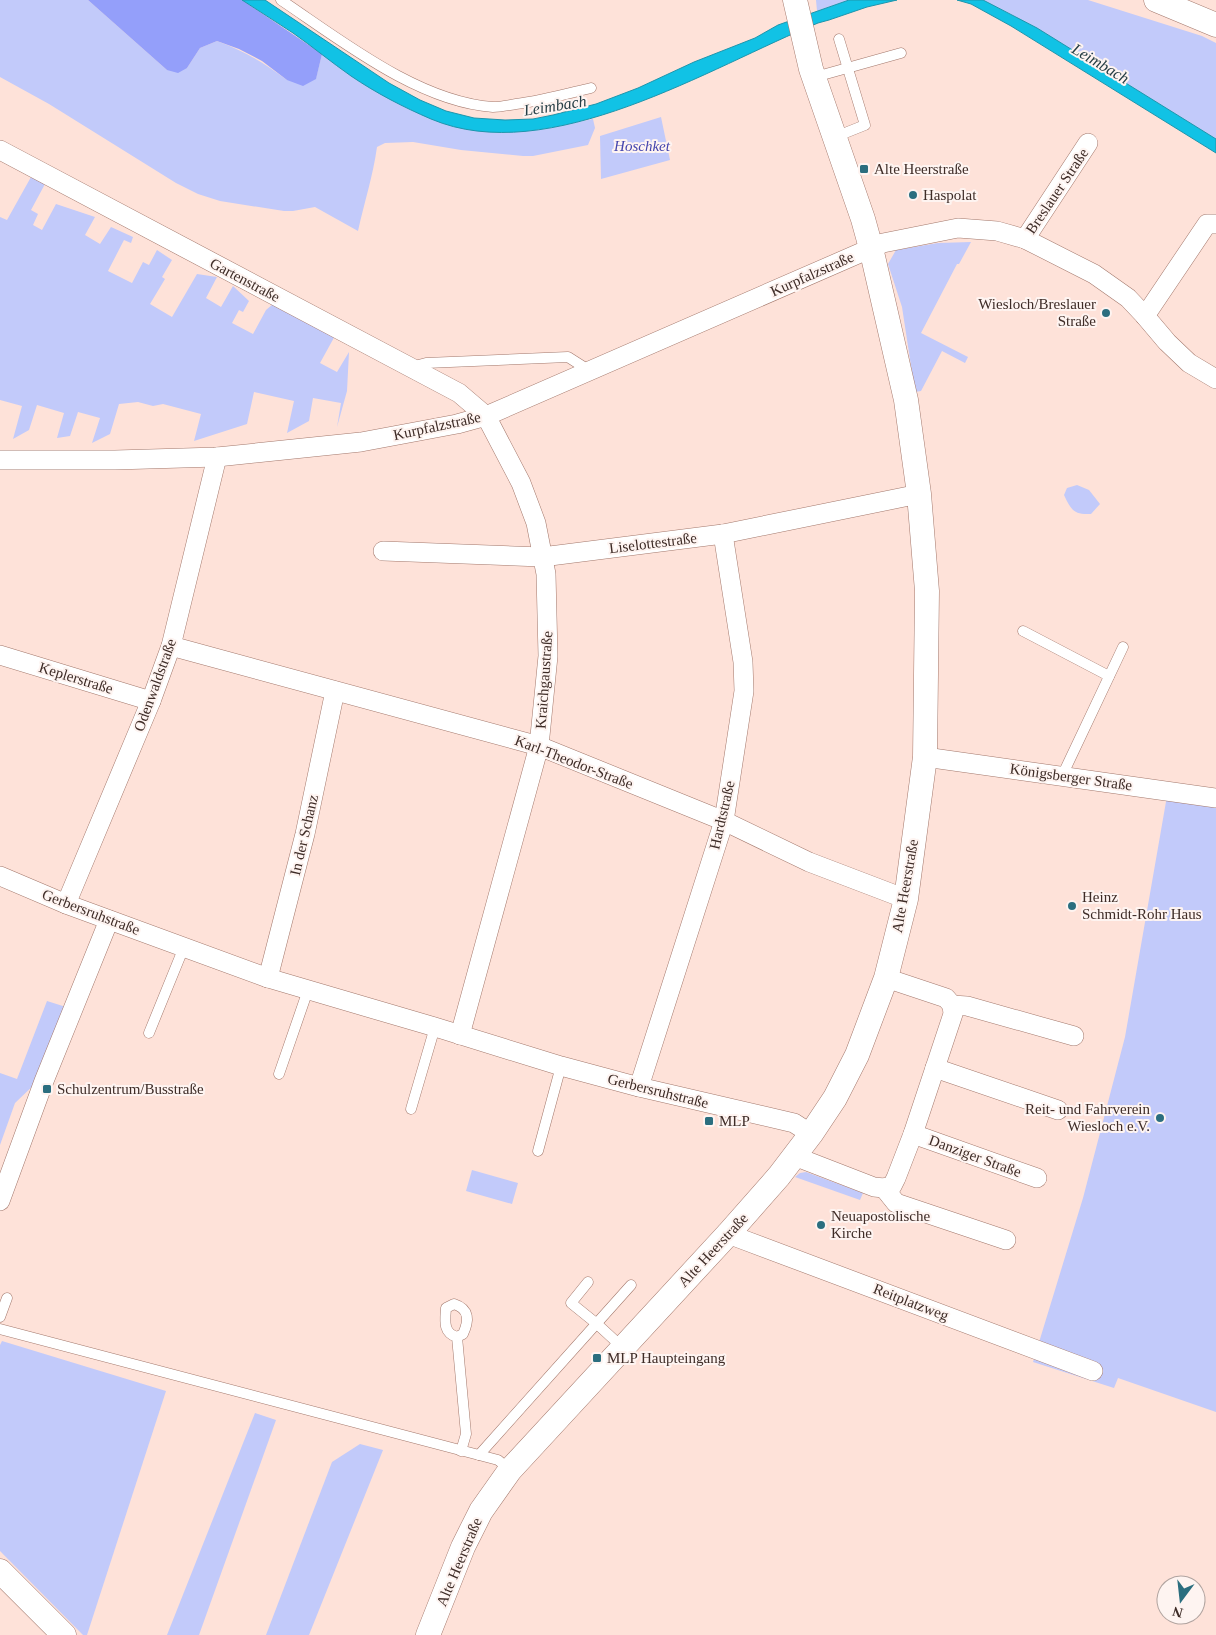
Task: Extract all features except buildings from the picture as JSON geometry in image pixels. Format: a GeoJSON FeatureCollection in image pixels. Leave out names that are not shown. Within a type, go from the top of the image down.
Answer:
{"type":"FeatureCollection","features":[{"type":"Feature","properties":{"kind":"street"},"geometry":{"type":"LineString","coordinates":[[1156,0],[1216,25]]}},
{"type":"Feature","properties":{"kind":"street","name":"Alte Heerstraße"},"geometry":{"type":"LineString","coordinates":[[428,1635],[463,1547],[480,1511],[510,1470],[728,1234],[794,1156],[835,1098],[857,1055],[886,978],[906,899],[925,757],[927,591],[919,494],[906,400],[871,248],[803,39],[796,4]]}},
{"type":"Feature","properties":{"kind":"street","name":"Breslauer Straße"},"geometry":{"type":"LineString","coordinates":[[1025,239],[1088,143]]}},
{"type":"Feature","properties":{"kind":"street","name":"Gartenstraße"},"geometry":{"type":"LineString","coordinates":[[0,150],[459,392],[486,416]]}},
{"type":"Feature","properties":{"kind":"street"},"geometry":{"type":"LineString","coordinates":[[1145,316],[1207,224],[1216,224]]}},
{"type":"Feature","properties":{"kind":"street","name":"Breslauer Straße"},"geometry":{"type":"LineString","coordinates":[[871,248],[893,240],[958,228],[997,231],[1025,239],[1094,274],[1128,298],[1167,342],[1189,363],[1216,379]]}},
{"type":"Feature","properties":{"kind":"street","name":"Kurpfalzstraße"},"geometry":{"type":"LineString","coordinates":[[0,460],[115,460],[216,457],[361,442],[457,424],[486,416],[871,248]]}},
{"type":"Feature","properties":{"kind":"street","name":"Kraichgaustraße"},"geometry":{"type":"LineString","coordinates":[[460,1035],[539,746],[548,656],[546,574],[536,523],[521,483],[486,416]]}},
{"type":"Feature","properties":{"kind":"street","name":"Odenwaldstraße"},"geometry":{"type":"LineString","coordinates":[[66,904],[151,701],[171,646],[216,457]]}},
{"type":"Feature","properties":{"kind":"street","name":"Liselottestraße"},"geometry":{"type":"LineString","coordinates":[[383,551],[542,557],[723,534],[919,494]]}},
{"type":"Feature","properties":{"kind":"street","name":"Hardtstraße"},"geometry":{"type":"LineString","coordinates":[[639,1087],[724,821],[744,691],[743,662],[723,534]]}},
{"type":"Feature","properties":{"kind":"street","name":"Karl-Theodor-Straße"},"geometry":{"type":"LineString","coordinates":[[171,646],[539,746],[724,821],[809,862],[906,899]]}},
{"type":"Feature","properties":{"kind":"street","name":"Keplerstraße"},"geometry":{"type":"LineString","coordinates":[[0,655],[151,701]]}},
{"type":"Feature","properties":{"kind":"street","name":"In der Schanz"},"geometry":{"type":"LineString","coordinates":[[268,978],[305,834],[336,691]]}},
{"type":"Feature","properties":{"kind":"street","name":"Königsberger Straße"},"geometry":{"type":"LineString","coordinates":[[925,757],[1216,798]]}},
{"type":"Feature","properties":{"kind":"street","name":"Gerbersruhstraße"},"geometry":{"type":"LineString","coordinates":[[0,876],[66,904],[268,978],[561,1066],[639,1087],[794,1123],[811,1134]]}},
{"type":"Feature","properties":{"kind":"street"},"geometry":{"type":"LineString","coordinates":[[0,1201],[48,1072],[110,920]]}},
{"type":"Feature","properties":{"kind":"street"},"geometry":{"type":"LineString","coordinates":[[886,978],[946,998],[952,1005],[967,1006],[1074,1036]]}},
{"type":"Feature","properties":{"kind":"street","name":"Danziger Straße"},"geometry":{"type":"LineString","coordinates":[[884,1188],[892,1186],[913,1134],[953,1014],[952,1005]]}},
{"type":"Feature","properties":{"kind":"street"},"geometry":{"type":"LineString","coordinates":[[935,1068],[1058,1110]]}},
{"type":"Feature","properties":{"kind":"street","name":"Danziger Straße"},"geometry":{"type":"LineString","coordinates":[[913,1134],[1037,1178]]}},
{"type":"Feature","properties":{"kind":"street"},"geometry":{"type":"LineString","coordinates":[[794,1156],[874,1187],[884,1188],[896,1203],[1006,1240]]}},
{"type":"Feature","properties":{"kind":"street","name":"Reitplatzweg"},"geometry":{"type":"LineString","coordinates":[[728,1234],[1093,1371]]}},
{"type":"Feature","properties":{"kind":"street"},"geometry":{"type":"LineString","coordinates":[[0,1571],[64,1635]]}},
{"type":"Feature","properties":{"kind":"lane"},"geometry":{"type":"LineString","coordinates":[[281,0],[393,73],[426,90],[457,102],[495,107],[534,102],[591,88]]}},
{"type":"Feature","properties":{"kind":"lane"},"geometry":{"type":"LineString","coordinates":[[835,137],[865,124],[839,39]]}},
{"type":"Feature","properties":{"kind":"lane"},"geometry":{"type":"LineString","coordinates":[[815,77],[901,53]]}},
{"type":"Feature","properties":{"kind":"lane"},"geometry":{"type":"LineString","coordinates":[[411,368],[426,363],[568,357],[590,371]]}},
{"type":"Feature","properties":{"kind":"lane"},"geometry":{"type":"LineString","coordinates":[[1023,631],[1109,676]]}},
{"type":"Feature","properties":{"kind":"lane"},"geometry":{"type":"LineString","coordinates":[[1062,776],[1123,647]]}},
{"type":"Feature","properties":{"kind":"lane"},"geometry":{"type":"LineString","coordinates":[[149,1033],[184,947]]}},
{"type":"Feature","properties":{"kind":"lane"},"geometry":{"type":"LineString","coordinates":[[279,1074],[308,990]]}},
{"type":"Feature","properties":{"kind":"lane"},"geometry":{"type":"LineString","coordinates":[[411,1109],[435,1027]]}},
{"type":"Feature","properties":{"kind":"lane"},"geometry":{"type":"LineString","coordinates":[[538,1151],[561,1066]]}},
{"type":"Feature","properties":{"kind":"lane"},"geometry":{"type":"LineString","coordinates":[[588,1282],[571,1303],[622,1347]]}},
{"type":"Feature","properties":{"kind":"lane"},"geometry":{"type":"LineString","coordinates":[[479,1455],[631,1285]]}},
{"type":"Feature","properties":{"kind":"lane"},"geometry":{"type":"LineString","coordinates":[[0,1317],[7,1298]]}},
{"type":"Feature","properties":{"kind":"lane"},"geometry":{"type":"LineString","coordinates":[[0,1329],[498,1460],[510,1470]]}},
{"type":"Feature","properties":{"kind":"lane"},"geometry":{"type":"LineString","coordinates":[[457,1337],[466,1434],[461,1450]]}},
{"type":"Feature","properties":{"kind":"green space"},"geometry":{"type":"Polygon","coordinates":[[[0,0],[88,0],[167,70],[187,68],[200,48],[217,41],[254,58],[287,80],[316,78],[322,54],[377,92],[456,127],[500,133],[542,129],[593,119],[595,128],[588,145],[533,156],[461,150],[413,142],[385,143],[377,147],[358,231],[315,207],[284,211],[220,201],[198,194],[176,183],[49,104],[0,77],[0,0]]]}},
{"type":"Feature","properties":{"kind":"green space"},"geometry":{"type":"Polygon","coordinates":[[[816,0],[849,0],[817,11],[816,0]]]}},
{"type":"Feature","properties":{"kind":"green space"},"geometry":{"type":"Polygon","coordinates":[[[983,0],[1088,0],[1202,36],[1216,43],[1216,139],[1037,28],[983,0]]]}},
{"type":"Feature","properties":{"kind":"green space","name":"Hoschket"},"geometry":{"type":"Polygon","coordinates":[[[661,117],[670,160],[601,179],[600,136],[661,117]]]}},
{"type":"Feature","properties":{"kind":"green space"},"geometry":{"type":"Polygon","coordinates":[[[31,177],[45,184],[31,210],[38,214],[33,225],[42,230],[56,204],[95,217],[85,235],[100,244],[111,227],[133,237],[131,243],[124,240],[108,271],[132,283],[143,262],[149,265],[157,250],[172,260],[162,277],[165,279],[150,304],[172,317],[197,274],[217,277],[206,298],[221,307],[233,286],[249,301],[243,312],[239,310],[232,323],[253,334],[266,310],[273,304],[336,334],[320,363],[337,372],[349,352],[347,391],[337,427],[341,403],[313,398],[309,421],[287,433],[294,401],[254,392],[247,424],[194,441],[201,414],[163,404],[153,406],[138,402],[119,404],[110,434],[92,443],[100,418],[78,412],[70,436],[57,438],[64,413],[37,405],[29,430],[13,439],[22,406],[0,400],[0,217],[7,220],[31,177]]]}},
{"type":"Feature","properties":{"kind":"green space"},"geometry":{"type":"Polygon","coordinates":[[[971,242],[959,264],[957,264],[921,333],[968,357],[965,363],[942,351],[921,391],[915,392],[902,307],[888,264],[896,250],[938,243],[971,242]]]}},
{"type":"Feature","properties":{"kind":"green space"},"geometry":{"type":"Polygon","coordinates":[[[1077,485],[1089,490],[1100,504],[1091,514],[1077,512],[1071,508],[1066,500],[1064,495],[1067,488],[1077,485]]]}},
{"type":"Feature","properties":{"kind":"green space","name":"Reit- und Fahrverein Wiesloch e.V."},"geometry":{"type":"Polygon","coordinates":[[[1167,796],[1216,802],[1216,1412],[1118,1378],[1114,1388],[1033,1362],[1083,1198],[1125,1037],[1167,796]]]}},
{"type":"Feature","properties":{"kind":"green space"},"geometry":{"type":"Polygon","coordinates":[[[47,1001],[66,1007],[39,1080],[15,1103],[0,1145],[0,1073],[17,1079],[47,1001]]]}},
{"type":"Feature","properties":{"kind":"green space"},"geometry":{"type":"Polygon","coordinates":[[[472,1170],[518,1183],[512,1204],[466,1191],[472,1170]]]}},
{"type":"Feature","properties":{"kind":"green space"},"geometry":{"type":"Polygon","coordinates":[[[806,1172],[863,1193],[860,1200],[795,1177],[800,1173],[806,1172]]]}},
{"type":"Feature","properties":{"kind":"green space"},"geometry":{"type":"Polygon","coordinates":[[[2,1341],[166,1391],[87,1635],[83,1635],[0,1551],[0,1345],[2,1341]]]}},
{"type":"Feature","properties":{"kind":"green space"},"geometry":{"type":"Polygon","coordinates":[[[255,1413],[276,1420],[199,1635],[167,1635],[255,1413]]]}},
{"type":"Feature","properties":{"kind":"green space"},"geometry":{"type":"Polygon","coordinates":[[[360,1444],[383,1450],[309,1635],[266,1635],[332,1462],[360,1444]]]}},
{"type":"Feature","properties":{"kind":"shaded area"},"geometry":{"type":"Polygon","coordinates":[[[88,0],[242,0],[322,54],[316,79],[303,86],[287,80],[262,61],[239,49],[217,41],[200,48],[187,68],[178,73],[167,70],[88,0]]]}},
{"type":"Feature","properties":{"kind":"shaded area"},"geometry":{"type":"Polygon","coordinates":[[[242,0],[265,0],[389,83],[420,100],[446,111],[474,118],[505,120],[533,119],[596,104],[755,38],[778,25],[849,0],[897,0],[867,7],[818,23],[679,86],[628,106],[577,122],[526,131],[477,131],[431,119],[390,99],[360,82],[293,33],[242,0]]]}},
{"type":"Feature","properties":{"kind":"shaded area"},"geometry":{"type":"Polygon","coordinates":[[[957,0],[983,0],[1037,28],[1216,139],[1216,153],[1011,26],[971,4],[957,0]]]}},
{"type":"Feature","properties":{"kind":"place","name":"Alte Heerstraße"},"geometry":{"type":"Point","coordinates":[864,169]}},
{"type":"Feature","properties":{"kind":"place","name":"Haspolat"},"geometry":{"type":"Point","coordinates":[913,195]}},
{"type":"Feature","properties":{"kind":"place","name":"Wiesloch/Breslauer Straße"},"geometry":{"type":"Point","coordinates":[1106,313]}},
{"type":"Feature","properties":{"kind":"place","name":"Heinz Schmidt-Rohr Haus"},"geometry":{"type":"Point","coordinates":[1072,906]}},
{"type":"Feature","properties":{"kind":"place","name":"Schulzentrum/Busstraße"},"geometry":{"type":"Point","coordinates":[47,1089]}},
{"type":"Feature","properties":{"kind":"place","name":"Reit- und Fahrverein Wiesloch e.V."},"geometry":{"type":"Point","coordinates":[1160,1118]}},
{"type":"Feature","properties":{"kind":"place","name":"MLP"},"geometry":{"type":"Point","coordinates":[709,1121]}},
{"type":"Feature","properties":{"kind":"place","name":"Neuapostolische Kirche"},"geometry":{"type":"Point","coordinates":[821,1225]}},
{"type":"Feature","properties":{"kind":"place","name":"MLP Haupteingang"},"geometry":{"type":"Point","coordinates":[597,1358]}},
{"type":"Feature","properties":{"kind":"water label","name":"Leimbach"},"geometry":{"type":"Point","coordinates":[1101,63]}},
{"type":"Feature","properties":{"kind":"water label","name":"Leimbach"},"geometry":{"type":"Point","coordinates":[555,105]}}]}
